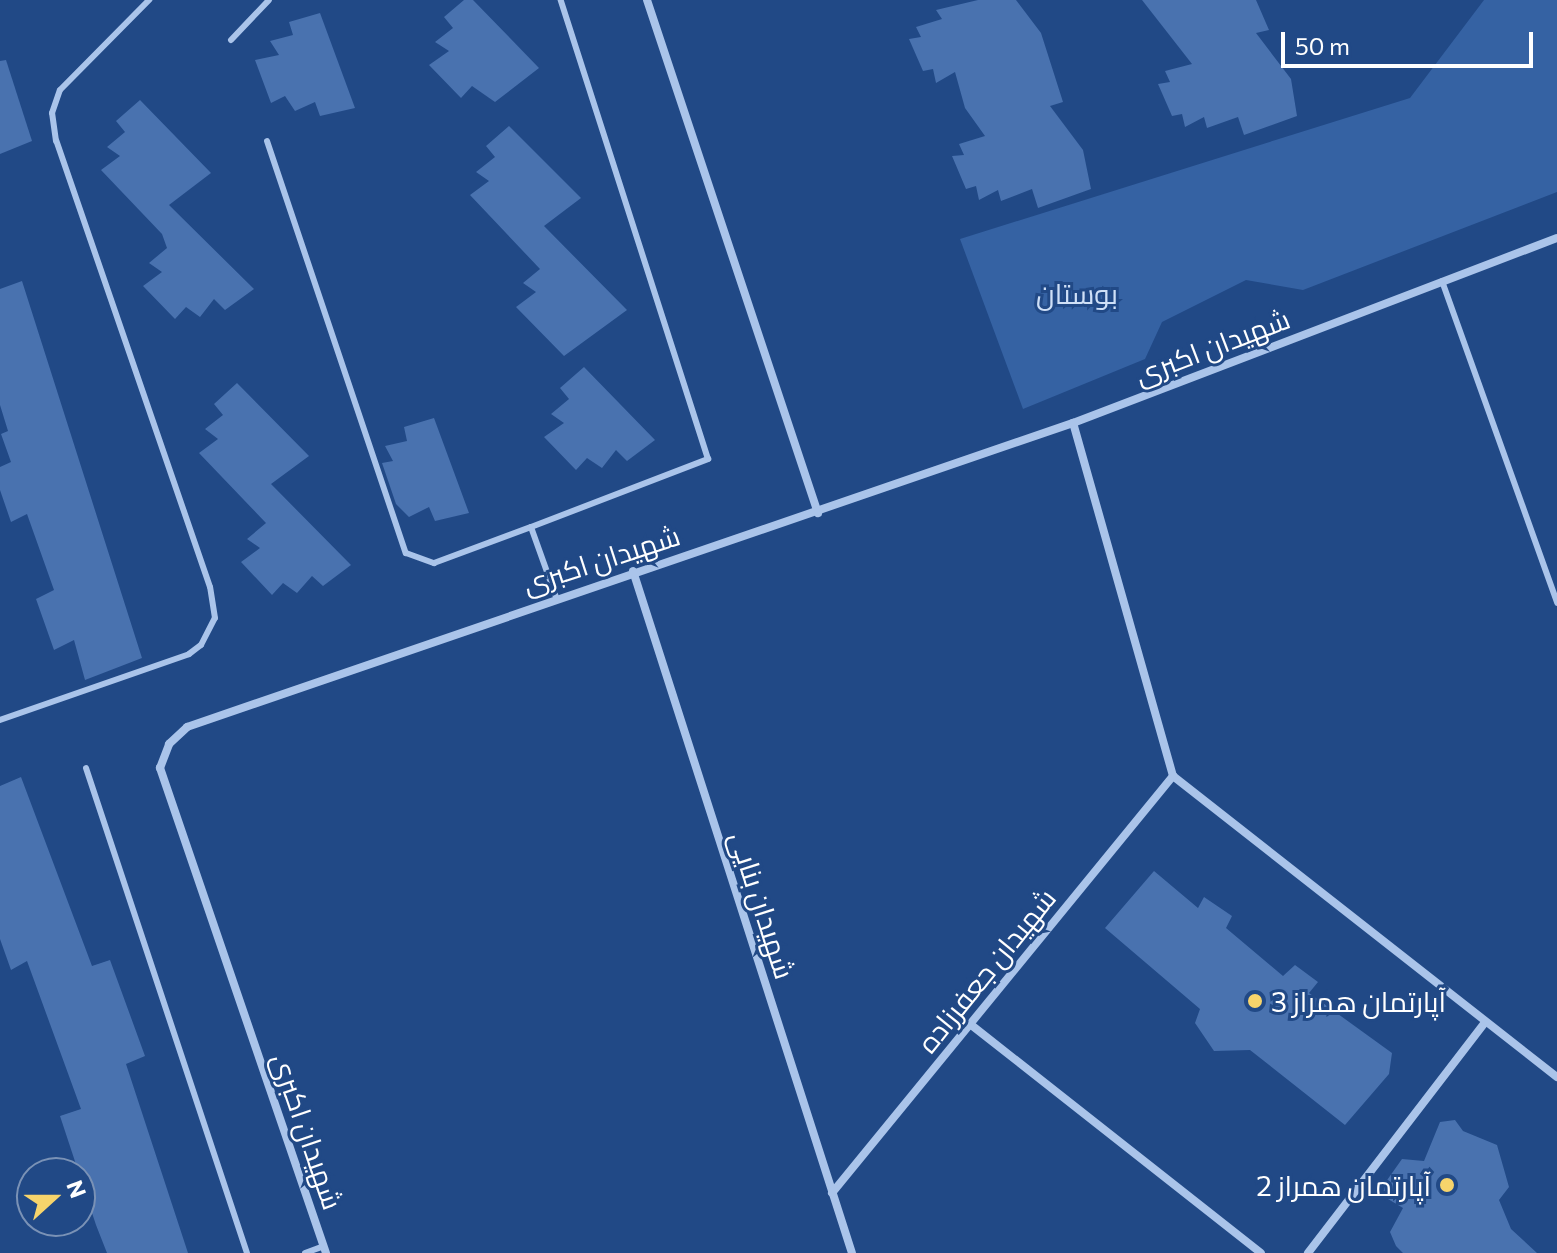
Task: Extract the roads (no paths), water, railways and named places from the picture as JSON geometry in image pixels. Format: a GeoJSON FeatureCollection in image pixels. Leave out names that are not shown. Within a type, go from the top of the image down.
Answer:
{"type":"FeatureCollection","features":[{"type":"Feature","properties":{"kind":"street"},"geometry":{"type":"LineString","coordinates":[[647,0],[818,513]]}},
{"type":"Feature","properties":{"kind":"street","name":"شهیدان اکبری"},"geometry":{"type":"LineString","coordinates":[[325,1249],[160,768],[169,744],[187,727],[556,597],[818,513],[1073,423],[1557,238]]}},
{"type":"Feature","properties":{"kind":"street"},"geometry":{"type":"LineString","coordinates":[[1073,423],[1173,776],[1484,1024],[1557,1077]]}},
{"type":"Feature","properties":{"kind":"street","name":"شهیدان بنایی"},"geometry":{"type":"LineString","coordinates":[[633,571],[852,1253]]}},
{"type":"Feature","properties":{"kind":"street","name":"شهیدان جعفرزاده"},"geometry":{"type":"LineString","coordinates":[[832,1193],[1173,776]]}},
{"type":"Feature","properties":{"kind":"street"},"geometry":{"type":"LineString","coordinates":[[970,1024],[1261,1253]]}},
{"type":"Feature","properties":{"kind":"street"},"geometry":{"type":"LineString","coordinates":[[1308,1253],[1484,1024]]}},
{"type":"Feature","properties":{"kind":"lane"},"geometry":{"type":"LineString","coordinates":[[0,720],[189,654],[201,645],[215,618],[210,587],[56,141],[52,113],[60,90],[149,0]]}},
{"type":"Feature","properties":{"kind":"lane"},"geometry":{"type":"LineString","coordinates":[[231,40],[269,0]]}},
{"type":"Feature","properties":{"kind":"lane"},"geometry":{"type":"LineString","coordinates":[[267,141],[406,553],[434,563],[708,459],[561,0]]}},
{"type":"Feature","properties":{"kind":"lane"},"geometry":{"type":"LineString","coordinates":[[1442,281],[1557,603]]}},
{"type":"Feature","properties":{"kind":"lane"},"geometry":{"type":"LineString","coordinates":[[531,527],[556,597]]}},
{"type":"Feature","properties":{"kind":"lane"},"geometry":{"type":"LineString","coordinates":[[86,768],[247,1253]]}},
{"type":"Feature","properties":{"kind":"lane"},"geometry":{"type":"LineString","coordinates":[[305,1253],[325,1249]]}},
{"type":"Feature","properties":{"kind":"place","name":"آپارتمان همراز 3"},"geometry":{"type":"Point","coordinates":[1255,1001]}},
{"type":"Feature","properties":{"kind":"place","name":"آپارتمان همراز 2"},"geometry":{"type":"Point","coordinates":[1447,1185]}},
{"type":"Feature","properties":{"kind":"park label","name":"بوستان"},"geometry":{"type":"Point","coordinates":[1077,293]}}]}
